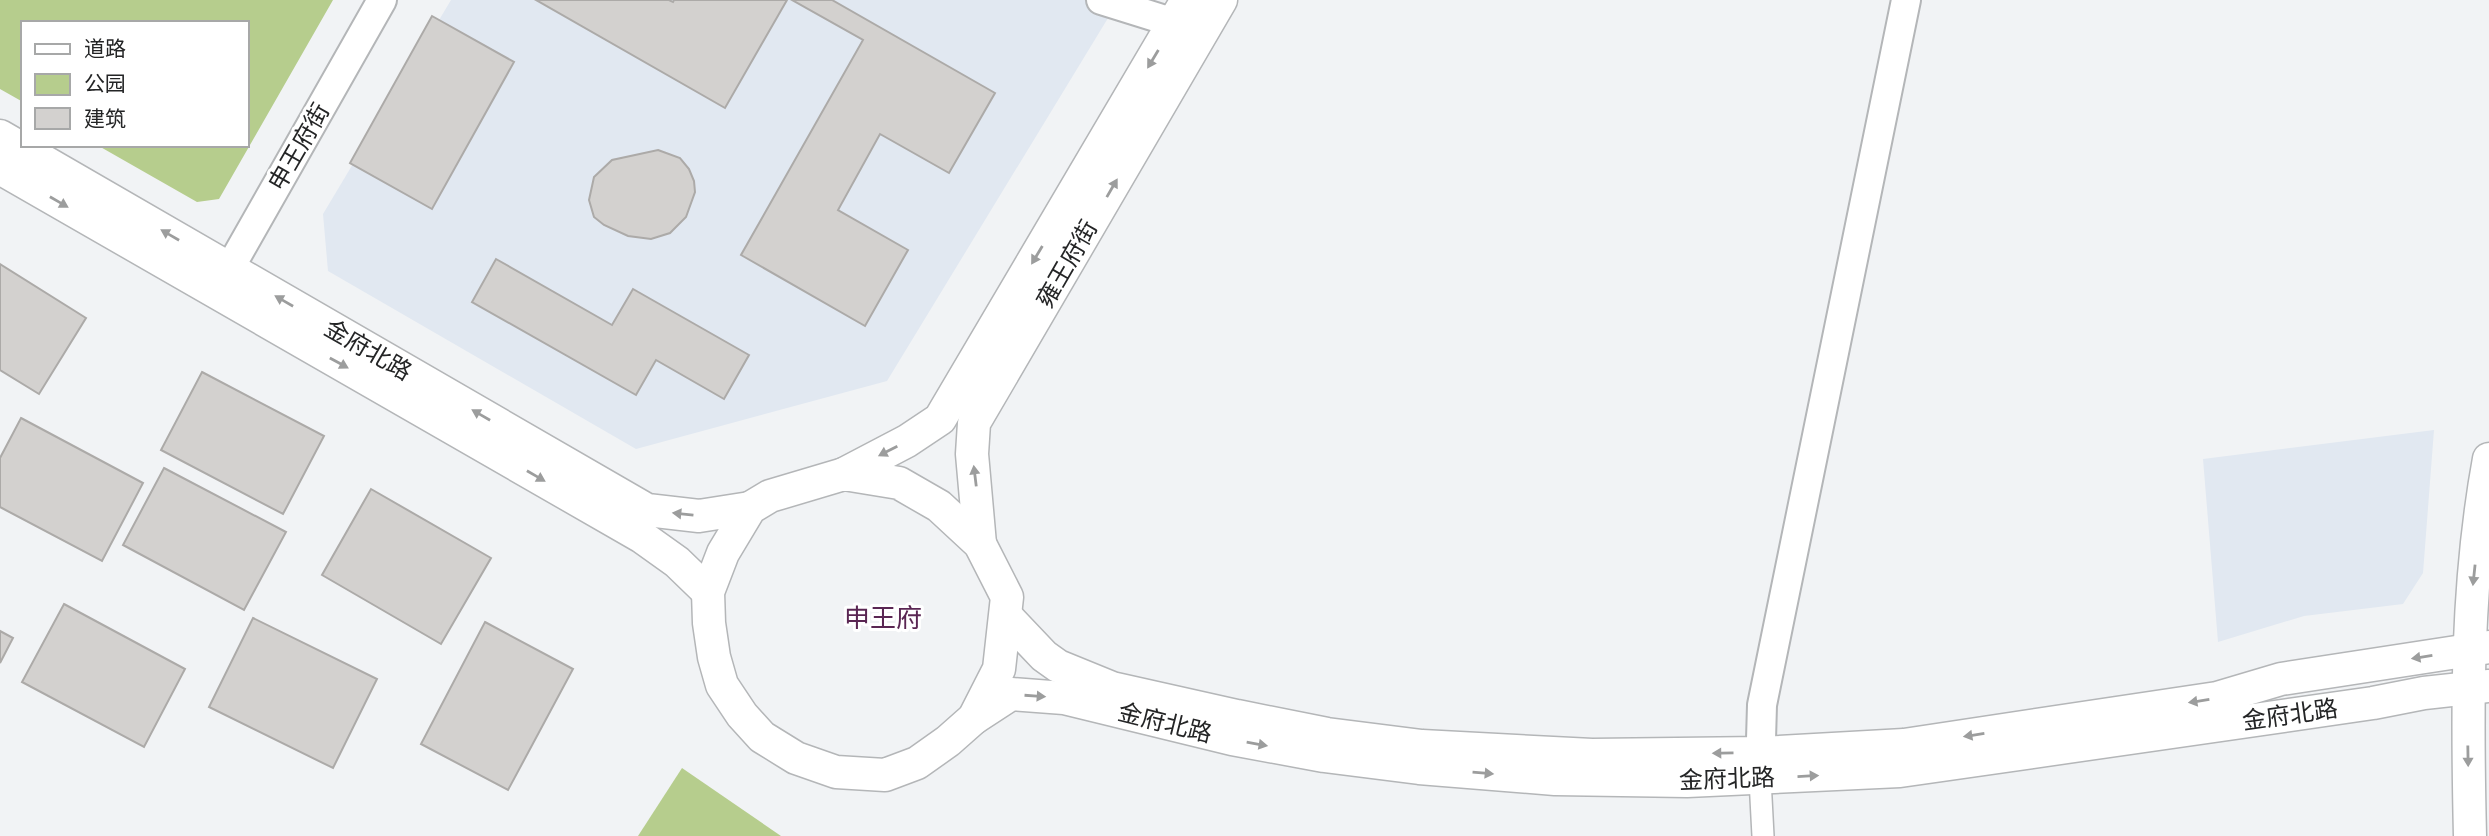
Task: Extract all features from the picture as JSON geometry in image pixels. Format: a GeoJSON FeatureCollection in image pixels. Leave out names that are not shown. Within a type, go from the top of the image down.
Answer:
{"type":"FeatureCollection","features":[{"type":"Feature","properties":{"kind":"main road","name":"雍王府街"},"geometry":{"type":"LineString","coordinates":[[844,474],[907,441],[940,419],[1188,18],[1221,0]]}},
{"type":"Feature","properties":{"kind":"main road","name":"雍王府街"},"geometry":{"type":"LineString","coordinates":[[980,544],[972,454],[974,423],[1188,18]]}},
{"type":"Feature","properties":{"kind":"main road","name":"金府北路"},"geometry":{"type":"LineString","coordinates":[[0,136],[222,281],[642,537],[677,562],[708,592]]}},
{"type":"Feature","properties":{"kind":"main road","name":"金府北路"},"geometry":{"type":"LineString","coordinates":[[0,168],[222,281],[647,510],[699,516],[750,508],[770,496],[844,474]]}},
{"type":"Feature","properties":{"kind":"main road"},"geometry":{"type":"LineString","coordinates":[[2470,836],[2468,740],[2479,687],[2479,648],[2470,610],[2483,489],[2489,459]]}},
{"type":"Feature","properties":{"kind":"main road"},"geometry":{"type":"LineString","coordinates":[[750,508],[723,553],[708,592],[714,657],[722,685],[742,715],[762,737],[796,758],[836,772],[885,775],[917,762],[948,741],[974,718],[999,669],[1007,597],[980,544],[939,506],[899,483],[844,474]]}},
{"type":"Feature","properties":{"kind":"main road","name":"金府北路"},"geometry":{"type":"LineString","coordinates":[[1006,616],[1044,656],[1058,666],[1112,688],[1327,734],[1422,746],[1761,766],[1900,771],[2479,687]]}},
{"type":"Feature","properties":{"kind":"main road","name":"金府北路"},"geometry":{"type":"LineString","coordinates":[[974,718],[1011,694],[1064,698],[1232,739],[1324,756],[1419,768],[1555,779],[1687,781],[1761,766],[2217,698],[2281,679],[2479,648]]}},
{"type":"Feature","properties":{"kind":"street","name":"申王府街"},"geometry":{"type":"LineString","coordinates":[[222,281],[382,0]]}},
{"type":"Feature","properties":{"kind":"street"},"geometry":{"type":"LineString","coordinates":[[1101,0],[1188,18]]}},
{"type":"Feature","properties":{"kind":"street"},"geometry":{"type":"LineString","coordinates":[[1763,836],[1762,705],[1906,0]]}},
{"type":"Feature","properties":{"kind":"shaded area"},"geometry":{"type":"Polygon","coordinates":[[[451,0],[1119,0],[887,381],[636,449],[328,271],[323,214],[451,0]]]}},
{"type":"Feature","properties":{"kind":"shaded area"},"geometry":{"type":"Polygon","coordinates":[[[2434,430],[2423,573],[2403,604],[2304,616],[2218,642],[2203,459],[2434,430]]]}},
{"type":"Feature","properties":{"kind":"green space"},"geometry":{"type":"Polygon","coordinates":[[[0,0],[333,0],[219,199],[197,202],[101,147],[248,147],[248,21],[21,21],[21,101],[0,89],[0,0]]]}},
{"type":"Feature","properties":{"kind":"green space"},"geometry":{"type":"Polygon","coordinates":[[[682,768],[781,836],[638,836],[682,768]]]}},
{"type":"Feature","properties":{"kind":"building"},"geometry":{"type":"Polygon","coordinates":[[[536,0],[673,2],[787,0],[725,108],[536,0]]]}},
{"type":"Feature","properties":{"kind":"building"},"geometry":{"type":"Polygon","coordinates":[[[792,0],[832,0],[995,93],[949,173],[880,134],[838,210],[908,250],[865,326],[741,255],[863,40],[792,0]]]}},
{"type":"Feature","properties":{"kind":"building"},"geometry":{"type":"Polygon","coordinates":[[[432,16],[514,62],[432,209],[350,163],[432,16]]]}},
{"type":"Feature","properties":{"kind":"building"},"geometry":{"type":"Polygon","coordinates":[[[658,150],[680,158],[689,169],[695,192],[686,217],[670,233],[651,239],[628,236],[604,225],[594,217],[589,200],[594,177],[612,160],[658,150]]]}},
{"type":"Feature","properties":{"kind":"building"},"geometry":{"type":"Polygon","coordinates":[[[496,259],[612,325],[633,289],[749,355],[724,399],[656,360],[636,395],[472,302],[496,259]]]}},
{"type":"Feature","properties":{"kind":"building"},"geometry":{"type":"Polygon","coordinates":[[[0,264],[86,318],[39,394],[0,370],[0,264]]]}},
{"type":"Feature","properties":{"kind":"building"},"geometry":{"type":"Polygon","coordinates":[[[202,372],[324,436],[283,514],[161,450],[202,372]]]}},
{"type":"Feature","properties":{"kind":"building"},"geometry":{"type":"Polygon","coordinates":[[[21,418],[143,483],[102,561],[0,507],[0,458],[21,418]]]}},
{"type":"Feature","properties":{"kind":"building"},"geometry":{"type":"Polygon","coordinates":[[[164,468],[286,532],[244,610],[123,545],[164,468]]]}},
{"type":"Feature","properties":{"kind":"building"},"geometry":{"type":"Polygon","coordinates":[[[371,489],[491,558],[441,644],[322,575],[371,489]]]}},
{"type":"Feature","properties":{"kind":"building"},"geometry":{"type":"Polygon","coordinates":[[[64,604],[185,669],[144,747],[22,682],[64,604]]]}},
{"type":"Feature","properties":{"kind":"building"},"geometry":{"type":"Polygon","coordinates":[[[253,618],[377,679],[333,768],[209,707],[253,618]]]}},
{"type":"Feature","properties":{"kind":"building"},"geometry":{"type":"Polygon","coordinates":[[[485,622],[573,669],[508,790],[421,744],[485,622]]]}},
{"type":"Feature","properties":{"kind":"building"},"geometry":{"type":"Polygon","coordinates":[[[0,631],[13,638],[0,663],[0,631]]]}},
{"type":"Feature","properties":{"kind":"district","name":"申王府"},"geometry":{"type":"Point","coordinates":[883,618]}}]}
